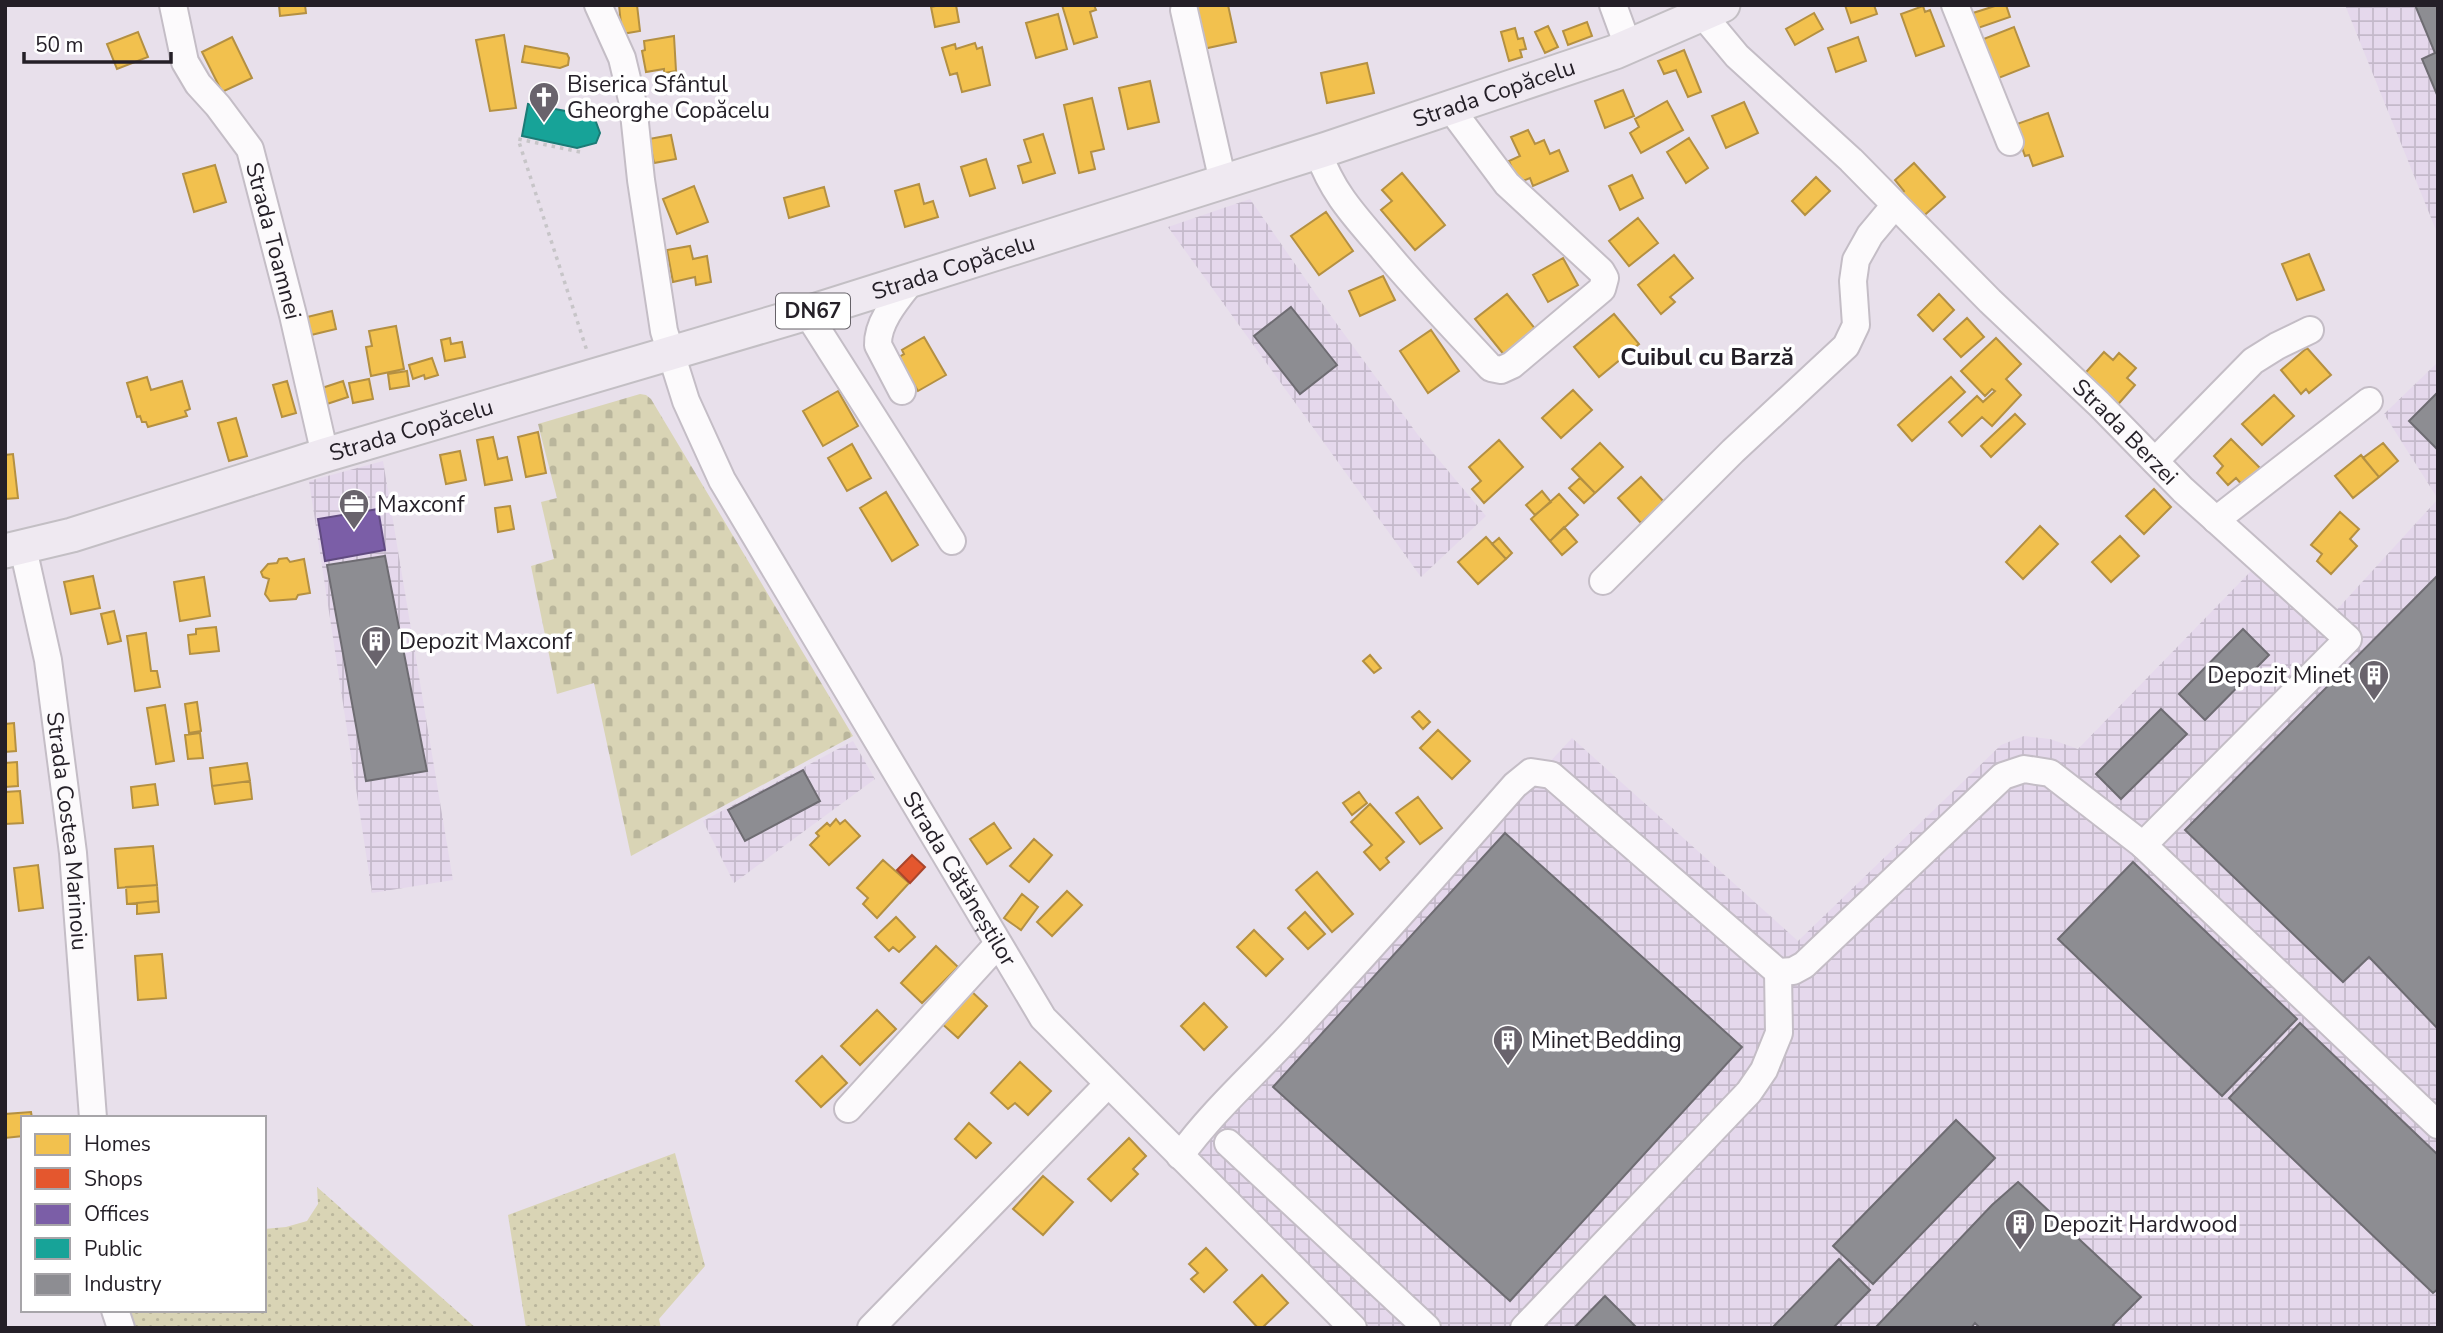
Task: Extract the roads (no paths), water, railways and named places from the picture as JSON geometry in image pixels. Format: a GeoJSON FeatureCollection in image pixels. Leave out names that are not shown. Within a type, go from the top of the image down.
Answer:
{"type":"FeatureCollection","features":[{"type":"Feature","properties":{"kind":"main road","name":"DN67"},"geometry":{"type":"LineString","coordinates":[[1621,49],[1713,10]]}},
{"type":"Feature","properties":{"kind":"main road","name":"Strada Copăcelu"},"geometry":{"type":"LineString","coordinates":[[14,550],[85,531],[325,455],[807,313],[1451,109],[1621,49]]}},
{"type":"Feature","properties":{"kind":"street","name":"Strada Toamnei"},"geometry":{"type":"LineString","coordinates":[[173,5],[185,62],[198,84],[250,149],[293,314],[325,455]]}},
{"type":"Feature","properties":{"kind":"street"},"geometry":{"type":"LineString","coordinates":[[597,5],[616,41],[633,104],[641,180],[664,331],[671,354]]}},
{"type":"Feature","properties":{"kind":"street"},"geometry":{"type":"LineString","coordinates":[[1613,5],[1621,49]]}},
{"type":"Feature","properties":{"kind":"street"},"geometry":{"type":"LineString","coordinates":[[1955,5],[2010,142]]}},
{"type":"Feature","properties":{"kind":"street"},"geometry":{"type":"LineString","coordinates":[[1184,10],[1223,182]]}},
{"type":"Feature","properties":{"kind":"street","name":"Strada Berzei"},"geometry":{"type":"LineString","coordinates":[[1713,10],[1737,56],[1817,127],[1990,302],[2099,404],[2216,520],[2348,639],[2143,845]]}},
{"type":"Feature","properties":{"kind":"street"},"geometry":{"type":"LineString","coordinates":[[1318,152],[1326,176],[1345,205],[1491,368],[1501,370],[1512,365],[1602,289],[1605,278],[1601,271],[1507,184],[1451,109]]}},
{"type":"Feature","properties":{"kind":"street"},"geometry":{"type":"LineString","coordinates":[[1603,581],[1733,451],[1846,346],[1856,325],[1853,281],[1856,260],[1870,236],[1895,205]]}},
{"type":"Feature","properties":{"kind":"street"},"geometry":{"type":"LineString","coordinates":[[902,391],[878,345],[878,337],[897,300],[913,279]]}},
{"type":"Feature","properties":{"kind":"street"},"geometry":{"type":"LineString","coordinates":[[807,313],[952,541]]}},
{"type":"Feature","properties":{"kind":"street"},"geometry":{"type":"LineString","coordinates":[[2155,461],[2253,361],[2310,330]]}},
{"type":"Feature","properties":{"kind":"street","name":"Strada Cătăneștilor"},"geometry":{"type":"LineString","coordinates":[[671,354],[686,401],[722,480],[1043,1018],[1353,1328]]}},
{"type":"Feature","properties":{"kind":"street"},"geometry":{"type":"LineString","coordinates":[[2216,520],[2369,401]]}},
{"type":"Feature","properties":{"kind":"street","name":"Strada Costea Marinoiu"},"geometry":{"type":"LineString","coordinates":[[14,550],[48,660],[73,853],[93,1116]]}},
{"type":"Feature","properties":{"kind":"street"},"geometry":{"type":"LineString","coordinates":[[1180,1156],[1199,1130],[1274,1054],[1515,785],[1531,772],[1551,775],[1778,972],[1793,971],[1804,965],[2003,776],[2024,769],[2050,773],[2143,845],[2438,1125]]}},
{"type":"Feature","properties":{"kind":"street"},"geometry":{"type":"LineString","coordinates":[[848,1109],[998,944]]}},
{"type":"Feature","properties":{"kind":"street"},"geometry":{"type":"LineString","coordinates":[[1524,1328],[1749,1092],[1764,1070],[1779,1033],[1778,972]]}},
{"type":"Feature","properties":{"kind":"street"},"geometry":{"type":"LineString","coordinates":[[871,1328],[1108,1084]]}},
{"type":"Feature","properties":{"kind":"street"},"geometry":{"type":"LineString","coordinates":[[1228,1143],[1427,1328]]}},
{"type":"Feature","properties":{"kind":"place","name":"Biserica Sfântul Gheorghe Copăcelu"},"geometry":{"type":"Point","coordinates":[544,124]}},
{"type":"Feature","properties":{"kind":"place","name":"Maxconf"},"geometry":{"type":"Point","coordinates":[354,531]}},
{"type":"Feature","properties":{"kind":"place","name":"Depozit Maxconf"},"geometry":{"type":"Point","coordinates":[376,668]}},
{"type":"Feature","properties":{"kind":"place","name":"Depozit Minet"},"geometry":{"type":"Point","coordinates":[2374,702]}},
{"type":"Feature","properties":{"kind":"place","name":"Minet Bedding"},"geometry":{"type":"Point","coordinates":[1508,1067]}},
{"type":"Feature","properties":{"kind":"place","name":"Depozit Hardwood"},"geometry":{"type":"Point","coordinates":[2020,1251]}},
{"type":"Feature","properties":{"kind":"district","name":"Cuibul cu Barză"},"geometry":{"type":"Point","coordinates":[1707,357]}}]}
